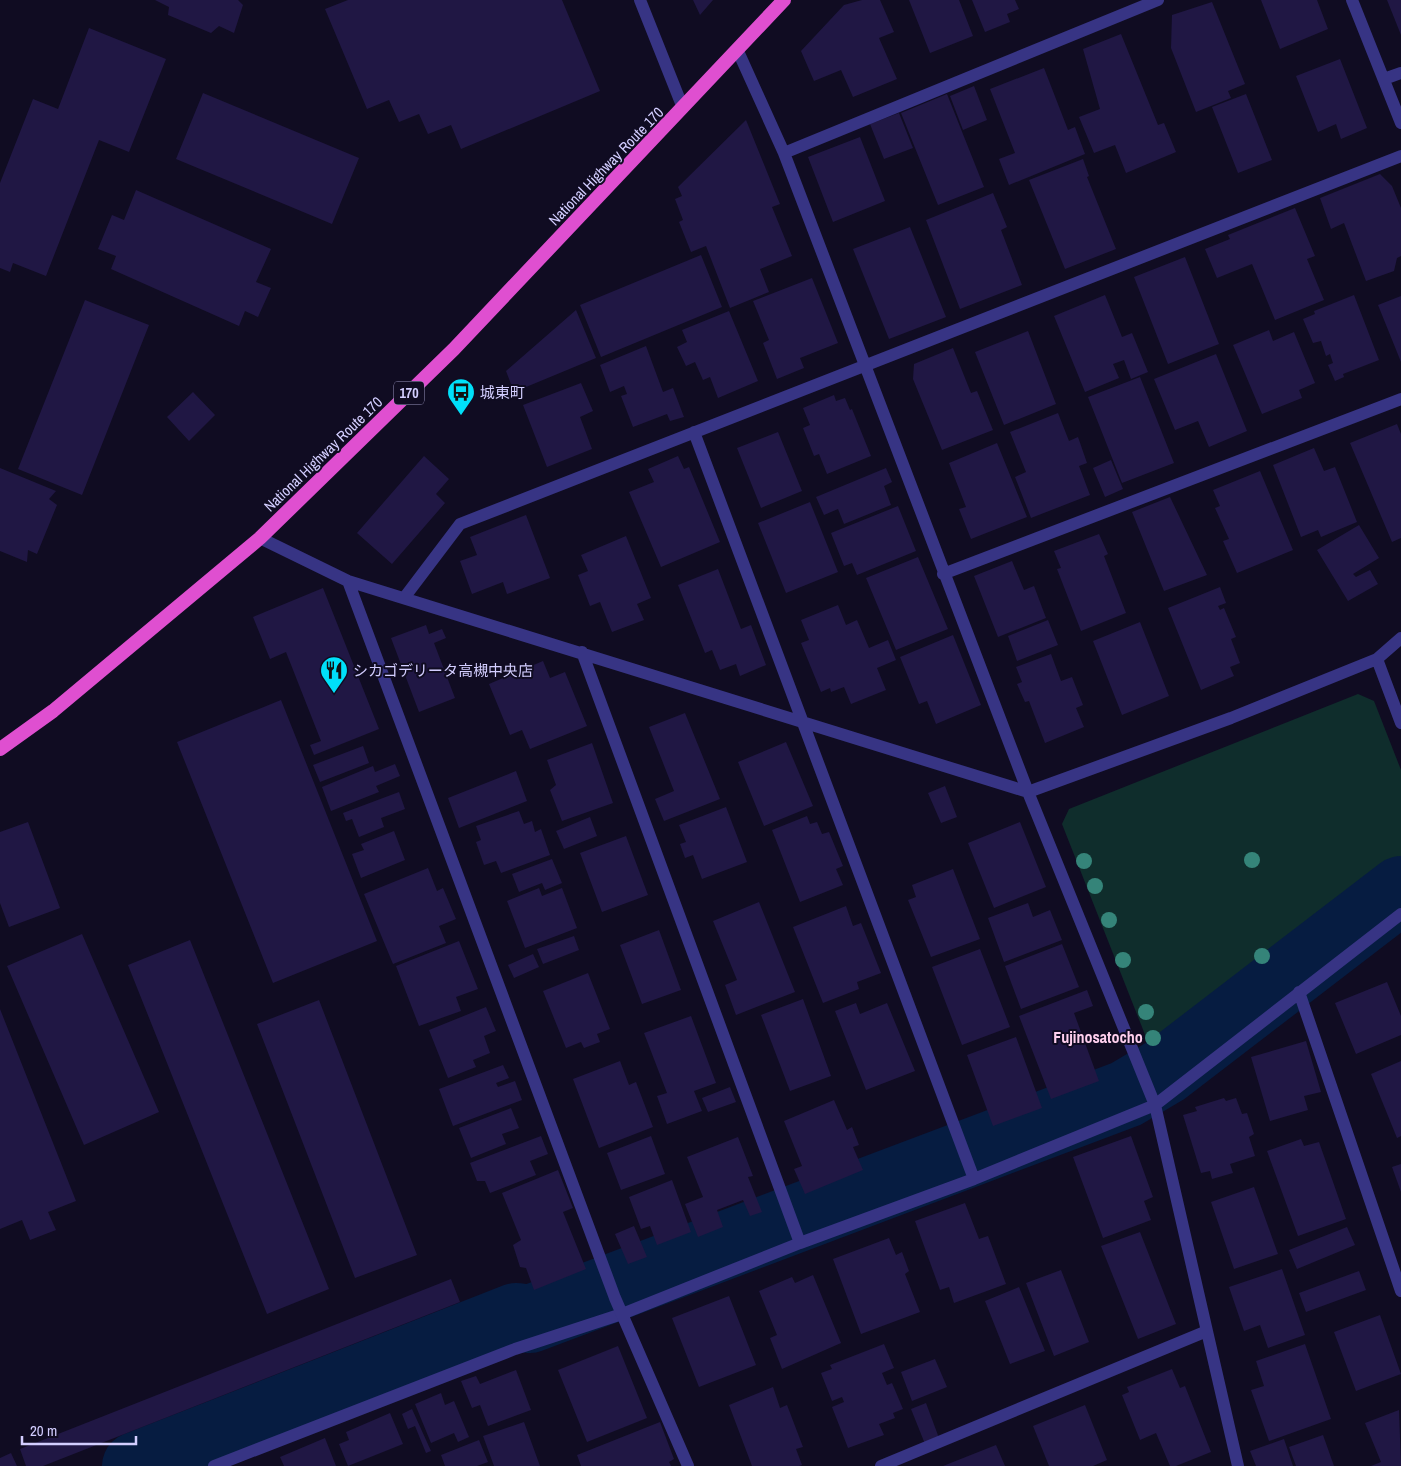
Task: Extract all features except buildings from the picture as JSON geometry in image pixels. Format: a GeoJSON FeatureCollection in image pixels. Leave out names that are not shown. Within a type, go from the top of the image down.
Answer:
{"type":"FeatureCollection","features":[{"type":"Feature","properties":{"kind":"highway","name":"National Highway Route 170"},"geometry":{"type":"LineString","coordinates":[[0,749],[53,711],[260,538],[454,349],[684,108],[784,0]]}},
{"type":"Feature","properties":{"kind":"street"},"geometry":{"type":"LineString","coordinates":[[640,0],[684,108]]}},
{"type":"Feature","properties":{"kind":"street"},"geometry":{"type":"LineString","coordinates":[[784,153],[1158,0]]}},
{"type":"Feature","properties":{"kind":"street"},"geometry":{"type":"LineString","coordinates":[[1352,0],[1401,123]]}},
{"type":"Feature","properties":{"kind":"street"},"geometry":{"type":"LineString","coordinates":[[737,49],[784,153],[863,365],[1028,792],[1152,1099],[1238,1466]]}},
{"type":"Feature","properties":{"kind":"street"},"geometry":{"type":"LineString","coordinates":[[1384,79],[1401,73]]}},
{"type":"Feature","properties":{"kind":"street"},"geometry":{"type":"LineString","coordinates":[[404,598],[460,524],[1401,156]]}},
{"type":"Feature","properties":{"kind":"street"},"geometry":{"type":"LineString","coordinates":[[944,574],[1401,399]]}},
{"type":"Feature","properties":{"kind":"street"},"geometry":{"type":"LineString","coordinates":[[694,432],[972,1173]]}},
{"type":"Feature","properties":{"kind":"street"},"geometry":{"type":"LineString","coordinates":[[260,538],[348,581],[802,720],[1028,792],[1230,718],[1377,659],[1401,638]]}},
{"type":"Feature","properties":{"kind":"street"},"geometry":{"type":"LineString","coordinates":[[348,581],[615,1298],[688,1466]]}},
{"type":"Feature","properties":{"kind":"street"},"geometry":{"type":"LineString","coordinates":[[582,652],[798,1238]]}},
{"type":"Feature","properties":{"kind":"street"},"geometry":{"type":"LineString","coordinates":[[1377,659],[1401,723]]}},
{"type":"Feature","properties":{"kind":"street"},"geometry":{"type":"LineString","coordinates":[[214,1466],[515,1349],[622,1314],[798,1238],[972,1173],[1152,1099],[1299,992],[1401,914]]}},
{"type":"Feature","properties":{"kind":"street"},"geometry":{"type":"LineString","coordinates":[[1299,992],[1401,1291]]}},
{"type":"Feature","properties":{"kind":"street"},"geometry":{"type":"LineString","coordinates":[[881,1466],[1207,1331]]}},
{"type":"Feature","properties":{"kind":"green space"},"geometry":{"type":"Polygon","coordinates":[[[1358,694],[1374,701],[1401,770],[1401,865],[1155,1060],[1062,824],[1069,809],[1358,694]]]}},
{"type":"Feature","properties":{"kind":"waterway"},"geometry":{"type":"LineString","coordinates":[[136,1466],[516,1317],[530,1319],[1126,1094],[1165,1071],[1401,890]]}},
{"type":"Feature","properties":{"kind":"place","name":"城東町"},"geometry":{"type":"Point","coordinates":[461,416]}},
{"type":"Feature","properties":{"kind":"place","name":"シカゴデリータ高槻中央店"},"geometry":{"type":"Point","coordinates":[334,694]}},
{"type":"Feature","properties":{"kind":"district","name":"Fujinosatocho"},"geometry":{"type":"Point","coordinates":[1098,1037]}}]}
